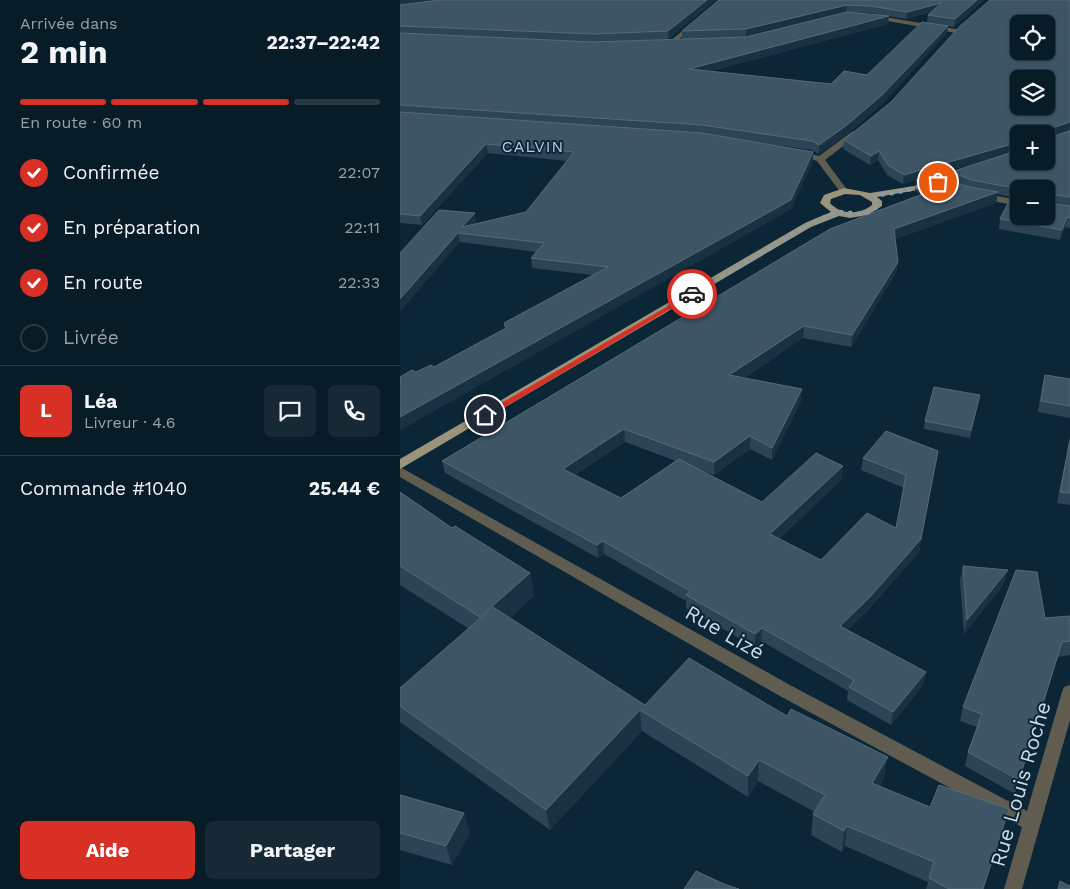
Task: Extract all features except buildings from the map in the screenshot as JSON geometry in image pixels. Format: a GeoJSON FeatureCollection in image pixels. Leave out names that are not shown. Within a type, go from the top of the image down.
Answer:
{"type":"FeatureCollection","features":[{"type":"Feature","properties":{"kind":"main road"},"geometry":{"type":"LineString","coordinates":[[871,196],[942,184],[971,170]]}},
{"type":"Feature","properties":{"kind":"main road"},"geometry":{"type":"LineString","coordinates":[[844,191],[864,192],[871,196],[877,201],[877,206],[872,211],[849,215],[829,208],[825,203],[827,197],[844,191]]}},
{"type":"Feature","properties":{"kind":"main road"},"geometry":{"type":"LineString","coordinates":[[400,465],[808,225],[837,212]]}},
{"type":"Feature","properties":{"kind":"street"},"geometry":{"type":"LineString","coordinates":[[862,16],[956,31]]}},
{"type":"Feature","properties":{"kind":"street"},"geometry":{"type":"LineString","coordinates":[[670,43],[700,19]]}},
{"type":"Feature","properties":{"kind":"street"},"geometry":{"type":"LineString","coordinates":[[950,39],[963,25]]}},
{"type":"Feature","properties":{"kind":"street"},"geometry":{"type":"LineString","coordinates":[[662,44],[680,43]]}},
{"type":"Feature","properties":{"kind":"street"},"geometry":{"type":"LineString","coordinates":[[820,159],[865,125]]}},
{"type":"Feature","properties":{"kind":"street"},"geometry":{"type":"LineString","coordinates":[[784,151],[820,159],[844,191]]}},
{"type":"Feature","properties":{"kind":"street"},"geometry":{"type":"LineString","coordinates":[[971,195],[1010,202]]}},
{"type":"Feature","properties":{"kind":"street","name":"Rue Lizé"},"geometry":{"type":"LineString","coordinates":[[400,471],[784,690],[1033,824]]}},
{"type":"Feature","properties":{"kind":"street","name":"Rue Louis Roche"},"geometry":{"type":"LineString","coordinates":[[1014,889],[1070,692]]}},
{"type":"Feature","properties":{"kind":"way so far"},"geometry":{"type":"LineString","coordinates":[[692,294],[808,225],[837,212],[849,215],[872,211],[877,206],[877,201],[871,196],[898,192],[938,182]]}},
{"type":"Feature","properties":{"kind":"district","name":"CALVIN"},"geometry":{"type":"Point","coordinates":[533,146]}},
{"type":"Feature","properties":{"kind":"route"},"geometry":{"type":"LineString","coordinates":[[485,415],[692,294]]}}]}
